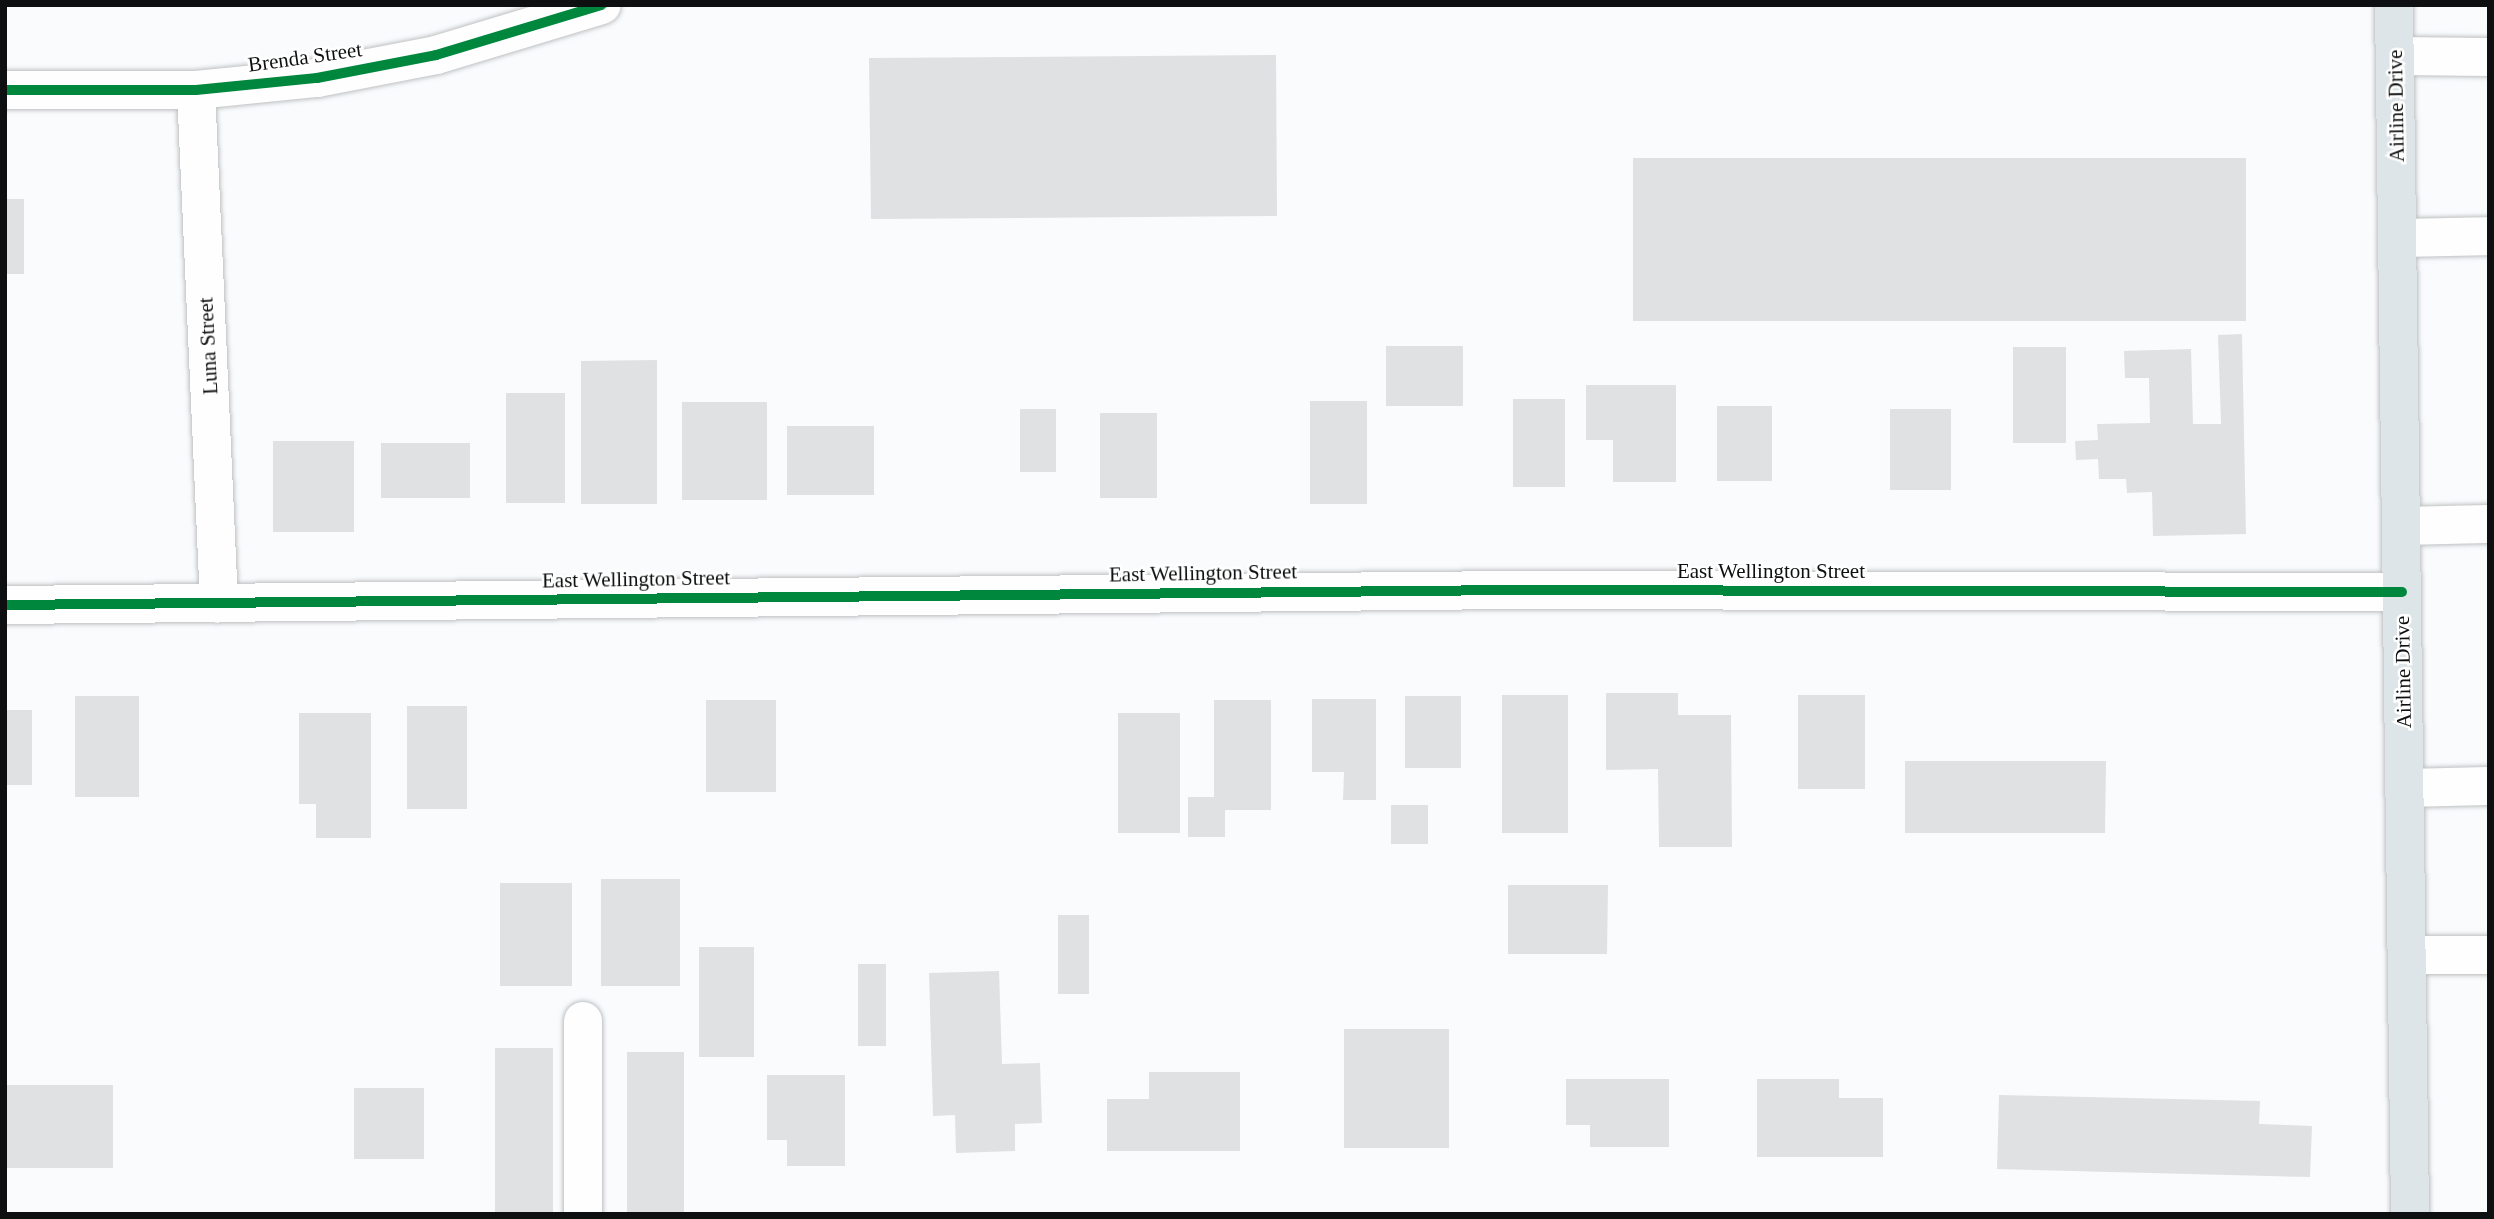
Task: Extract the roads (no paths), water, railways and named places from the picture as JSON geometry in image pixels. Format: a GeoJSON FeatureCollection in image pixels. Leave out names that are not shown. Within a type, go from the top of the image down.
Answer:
{"type":"FeatureCollection","features":[{"type":"Feature","properties":{"kind":"main road","name":"Airline Drive"},"geometry":{"type":"LineString","coordinates":[[2394,5],[2410,1214]]}},
{"type":"Feature","properties":{"kind":"street","name":"Brenda Street"},"geometry":{"type":"LineString","coordinates":[[5,90],[196,90],[317,78],[436,55],[602,5]]}},
{"type":"Feature","properties":{"kind":"street"},"geometry":{"type":"LineString","coordinates":[[2395,55],[2489,57]]}},
{"type":"Feature","properties":{"kind":"street","name":"Luna Street"},"geometry":{"type":"LineString","coordinates":[[196,90],[219,603]]}},
{"type":"Feature","properties":{"kind":"street"},"geometry":{"type":"LineString","coordinates":[[2398,239],[2489,236]]}},
{"type":"Feature","properties":{"kind":"street"},"geometry":{"type":"LineString","coordinates":[[2401,526],[2489,524]]}},
{"type":"Feature","properties":{"kind":"street","name":"East Wellington Street"},"geometry":{"type":"LineString","coordinates":[[5,605],[1500,590],[2402,592]]}},
{"type":"Feature","properties":{"kind":"street"},"geometry":{"type":"LineString","coordinates":[[2404,788],[2489,786]]}},
{"type":"Feature","properties":{"kind":"street"},"geometry":{"type":"LineString","coordinates":[[2407,955],[2489,955]]}},
{"type":"Feature","properties":{"kind":"street"},"geometry":{"type":"LineString","coordinates":[[583,1021],[583,1214]]}}]}
